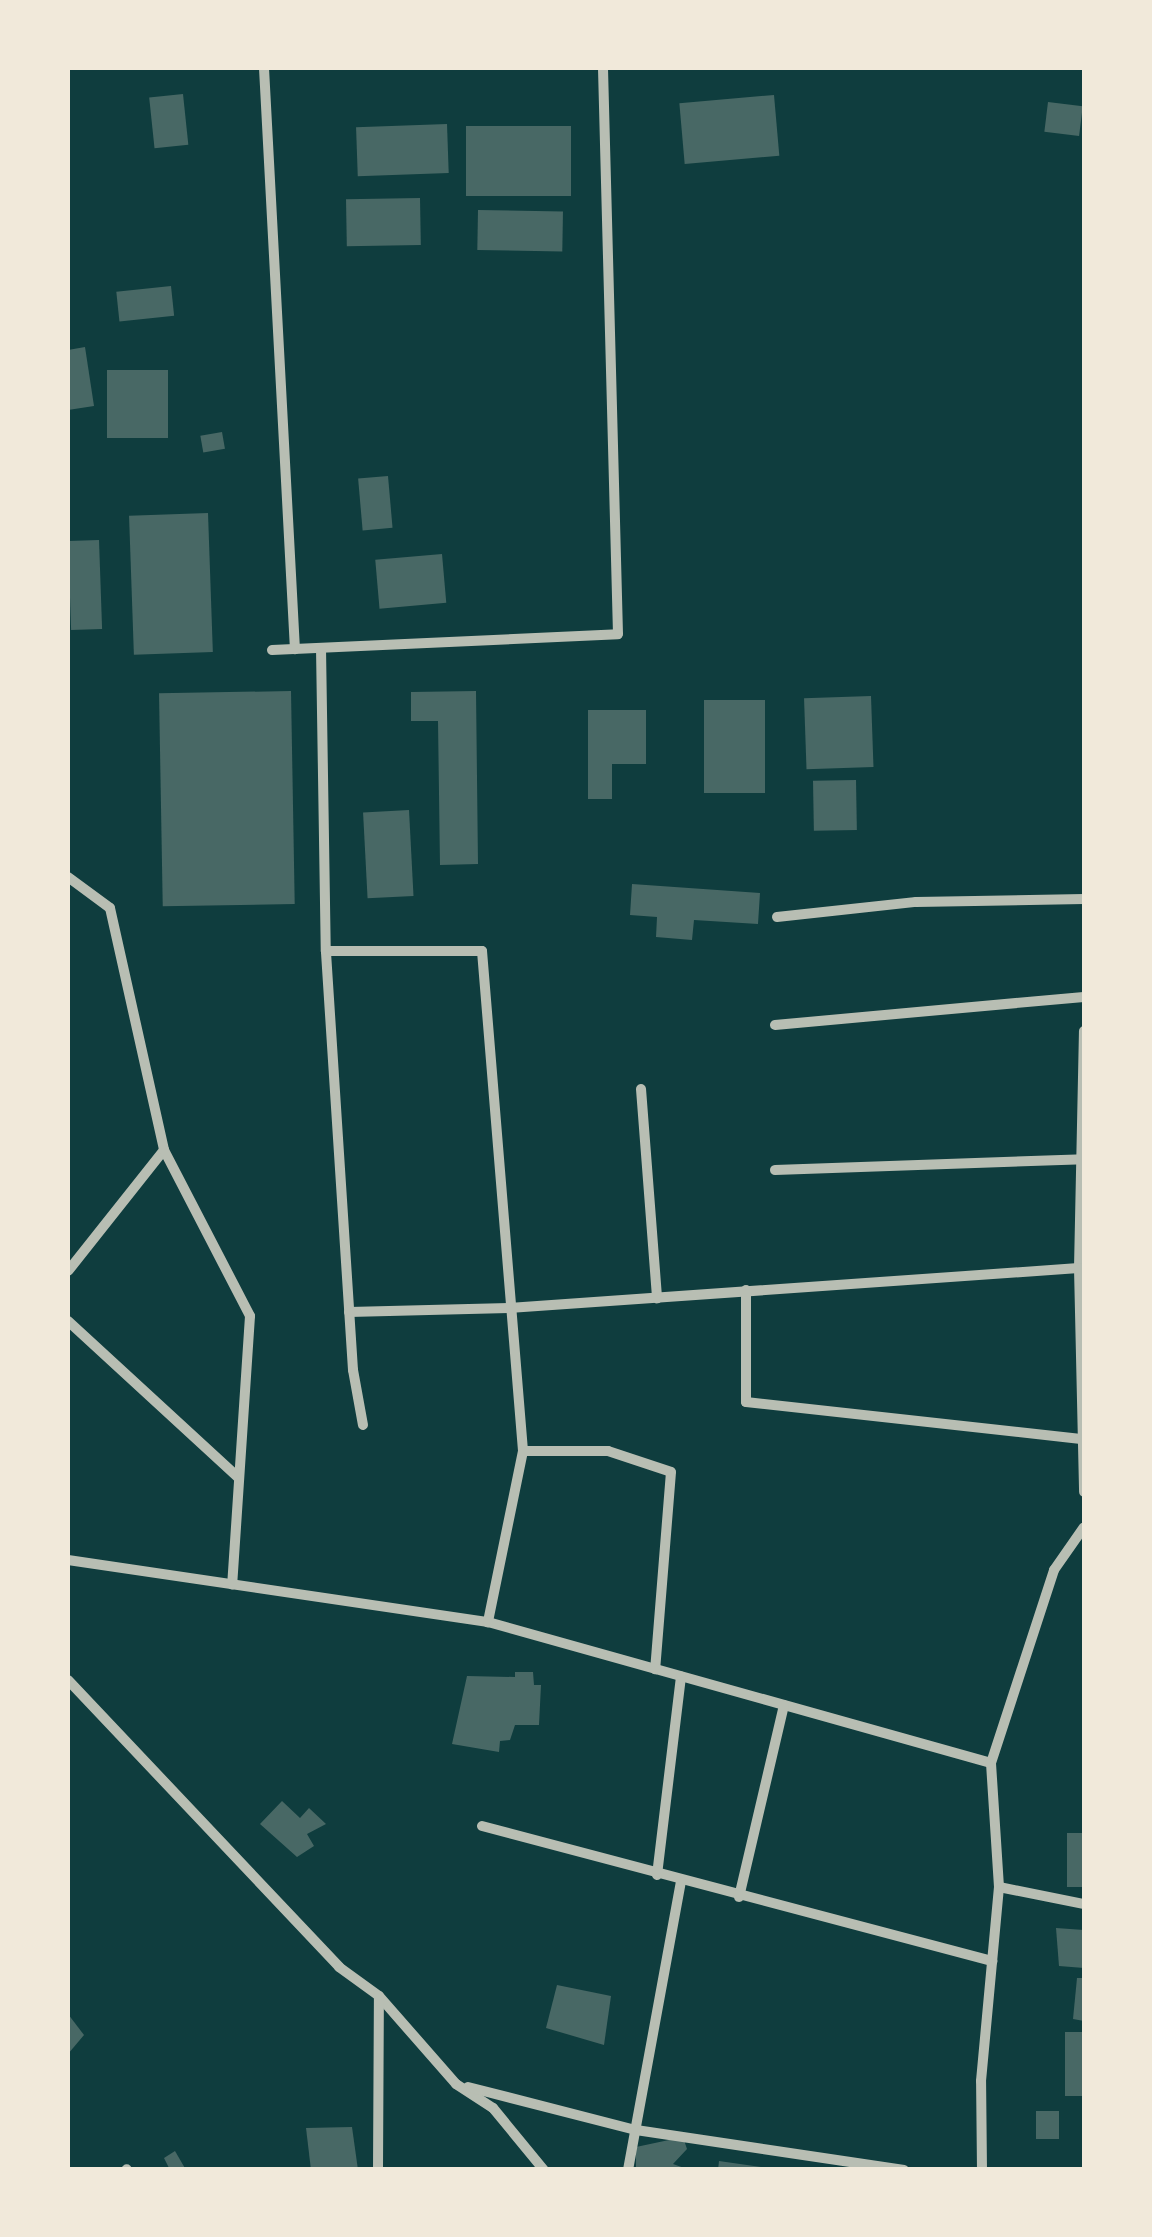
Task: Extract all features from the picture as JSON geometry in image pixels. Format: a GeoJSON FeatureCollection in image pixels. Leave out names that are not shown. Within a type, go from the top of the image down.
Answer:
{"type":"FeatureCollection","features":[{"type":"Feature","properties":{"kind":"street"},"geometry":{"type":"LineString","coordinates":[[264,68],[295,649]]}},
{"type":"Feature","properties":{"kind":"street"},"geometry":{"type":"LineString","coordinates":[[272,650],[618,634],[602,68]]}},
{"type":"Feature","properties":{"kind":"street"},"geometry":{"type":"LineString","coordinates":[[320,648],[326,951],[349,1312],[363,1425]]}},
{"type":"Feature","properties":{"kind":"street"},"geometry":{"type":"LineString","coordinates":[[68,877],[110,908],[164,1150],[250,1316],[232,1584]]}},
{"type":"Feature","properties":{"kind":"street"},"geometry":{"type":"LineString","coordinates":[[777,918],[916,902],[1084,899]]}},
{"type":"Feature","properties":{"kind":"street"},"geometry":{"type":"LineString","coordinates":[[326,951],[482,951],[523,1451],[488,1622]]}},
{"type":"Feature","properties":{"kind":"street"},"geometry":{"type":"LineString","coordinates":[[775,1026],[1084,997]]}},
{"type":"Feature","properties":{"kind":"street"},"geometry":{"type":"LineString","coordinates":[[1084,1031],[1079,1268],[1084,1492]]}},
{"type":"Feature","properties":{"kind":"street"},"geometry":{"type":"LineString","coordinates":[[641,1089],[657,1298]]}},
{"type":"Feature","properties":{"kind":"street"},"geometry":{"type":"LineString","coordinates":[[68,1271],[164,1150]]}},
{"type":"Feature","properties":{"kind":"street"},"geometry":{"type":"LineString","coordinates":[[775,1170],[1082,1159]]}},
{"type":"Feature","properties":{"kind":"street"},"geometry":{"type":"LineString","coordinates":[[349,1312],[509,1308],[1079,1268]]}},
{"type":"Feature","properties":{"kind":"street"},"geometry":{"type":"LineString","coordinates":[[746,1290],[746,1402],[1081,1439]]}},
{"type":"Feature","properties":{"kind":"street"},"geometry":{"type":"LineString","coordinates":[[68,1321],[239,1478]]}},
{"type":"Feature","properties":{"kind":"street"},"geometry":{"type":"LineString","coordinates":[[523,1451],[608,1451],[671,1472],[655,1669]]}},
{"type":"Feature","properties":{"kind":"street"},"geometry":{"type":"LineString","coordinates":[[982,2170],[980,2081],[1000,1887],[992,1763],[1054,1570],[1084,1527]]}},
{"type":"Feature","properties":{"kind":"street"},"geometry":{"type":"LineString","coordinates":[[68,1560],[488,1622],[992,1763]]}},
{"type":"Feature","properties":{"kind":"street"},"geometry":{"type":"LineString","coordinates":[[657,1875],[680,1676]]}},
{"type":"Feature","properties":{"kind":"street"},"geometry":{"type":"LineString","coordinates":[[68,1680],[339,1967],[379,1996],[456,2084],[493,2108],[544,2170]]}},
{"type":"Feature","properties":{"kind":"street"},"geometry":{"type":"LineString","coordinates":[[739,1898],[784,1705]]}},
{"type":"Feature","properties":{"kind":"street"},"geometry":{"type":"LineString","coordinates":[[482,1826],[739,1898],[992,1961]]}},
{"type":"Feature","properties":{"kind":"street"},"geometry":{"type":"LineString","coordinates":[[628,2170],[680,1881]]}},
{"type":"Feature","properties":{"kind":"street"},"geometry":{"type":"LineString","coordinates":[[1000,1887],[1084,1904]]}},
{"type":"Feature","properties":{"kind":"street"},"geometry":{"type":"LineString","coordinates":[[378,2170],[379,1996]]}},
{"type":"Feature","properties":{"kind":"street"},"geometry":{"type":"LineString","coordinates":[[456,2084],[636,2130],[904,2170]]}},
{"type":"Feature","properties":{"kind":"building"},"geometry":{"type":"Polygon","coordinates":[[[183,94],[188,145],[155,148],[149,98],[183,94]]]}},
{"type":"Feature","properties":{"kind":"building"},"geometry":{"type":"Polygon","coordinates":[[[774,95],[779,156],[685,164],[679,103],[774,95]]]}},
{"type":"Feature","properties":{"kind":"building"},"geometry":{"type":"Polygon","coordinates":[[[1048,102],[1083,106],[1079,136],[1044,132],[1048,102]]]}},
{"type":"Feature","properties":{"kind":"building"},"geometry":{"type":"Polygon","coordinates":[[[447,124],[449,173],[358,176],[356,127],[447,124]]]}},
{"type":"Feature","properties":{"kind":"building"},"geometry":{"type":"Polygon","coordinates":[[[466,126],[571,126],[571,196],[466,196],[466,126]]]}},
{"type":"Feature","properties":{"kind":"building"},"geometry":{"type":"Polygon","coordinates":[[[420,198],[421,245],[347,246],[346,199],[420,198]]]}},
{"type":"Feature","properties":{"kind":"building"},"geometry":{"type":"Polygon","coordinates":[[[478,210],[563,211],[562,251],[477,250],[478,210]]]}},
{"type":"Feature","properties":{"kind":"building"},"geometry":{"type":"Polygon","coordinates":[[[171,286],[174,316],[119,322],[116,292],[171,286]]]}},
{"type":"Feature","properties":{"kind":"building"},"geometry":{"type":"Polygon","coordinates":[[[85,347],[94,406],[68,410],[68,350],[85,347]]]}},
{"type":"Feature","properties":{"kind":"building"},"geometry":{"type":"Polygon","coordinates":[[[107,370],[168,370],[168,438],[107,438],[107,370]]]}},
{"type":"Feature","properties":{"kind":"building"},"geometry":{"type":"Polygon","coordinates":[[[222,432],[225,449],[203,453],[200,436],[222,432]]]}},
{"type":"Feature","properties":{"kind":"building"},"geometry":{"type":"Polygon","coordinates":[[[388,476],[393,528],[363,530],[358,479],[388,476]]]}},
{"type":"Feature","properties":{"kind":"building"},"geometry":{"type":"Polygon","coordinates":[[[208,513],[213,652],[134,655],[129,516],[208,513]]]}},
{"type":"Feature","properties":{"kind":"building"},"geometry":{"type":"Polygon","coordinates":[[[99,540],[102,629],[71,630],[68,541],[99,540]]]}},
{"type":"Feature","properties":{"kind":"building"},"geometry":{"type":"Polygon","coordinates":[[[442,554],[446,603],[380,609],[375,560],[442,554]]]}},
{"type":"Feature","properties":{"kind":"building"},"geometry":{"type":"Polygon","coordinates":[[[291,691],[295,904],[163,906],[159,693],[291,691]]]}},
{"type":"Feature","properties":{"kind":"building"},"geometry":{"type":"Polygon","coordinates":[[[476,691],[478,864],[440,865],[438,721],[411,721],[411,692],[476,691]]]}},
{"type":"Feature","properties":{"kind":"building"},"geometry":{"type":"Polygon","coordinates":[[[871,696],[873,767],[807,769],[804,698],[871,696]]]}},
{"type":"Feature","properties":{"kind":"building"},"geometry":{"type":"Polygon","coordinates":[[[704,700],[765,700],[765,793],[704,793],[704,700]]]}},
{"type":"Feature","properties":{"kind":"building"},"geometry":{"type":"Polygon","coordinates":[[[588,710],[646,710],[646,764],[612,764],[612,799],[588,799],[588,710]]]}},
{"type":"Feature","properties":{"kind":"building"},"geometry":{"type":"Polygon","coordinates":[[[856,780],[857,830],[814,831],[813,781],[856,780]]]}},
{"type":"Feature","properties":{"kind":"building"},"geometry":{"type":"Polygon","coordinates":[[[409,810],[414,896],[368,898],[363,812],[409,810]]]}},
{"type":"Feature","properties":{"kind":"building"},"geometry":{"type":"Polygon","coordinates":[[[632,884],[760,893],[758,924],[694,920],[692,940],[656,937],[657,917],[630,915],[632,884]]]}},
{"type":"Feature","properties":{"kind":"building"},"geometry":{"type":"Polygon","coordinates":[[[515,1672],[533,1672],[534,1685],[541,1685],[539,1725],[515,1725],[510,1740],[500,1741],[499,1752],[452,1744],[467,1676],[515,1677],[515,1672]]]}},
{"type":"Feature","properties":{"kind":"building"},"geometry":{"type":"Polygon","coordinates":[[[282,1801],[300,1818],[309,1808],[326,1824],[307,1834],[314,1846],[297,1857],[260,1824],[282,1801]]]}},
{"type":"Feature","properties":{"kind":"building"},"geometry":{"type":"Polygon","coordinates":[[[1067,1833],[1084,1833],[1084,1887],[1067,1887],[1067,1833]]]}},
{"type":"Feature","properties":{"kind":"building"},"geometry":{"type":"Polygon","coordinates":[[[1056,1928],[1084,1930],[1084,1968],[1059,1966],[1056,1928]]]}},
{"type":"Feature","properties":{"kind":"building"},"geometry":{"type":"Polygon","coordinates":[[[1077,1978],[1084,1978],[1084,2021],[1073,2019],[1077,1978]]]}},
{"type":"Feature","properties":{"kind":"building"},"geometry":{"type":"Polygon","coordinates":[[[557,1985],[611,1996],[604,2045],[546,2028],[557,1985]]]}},
{"type":"Feature","properties":{"kind":"building"},"geometry":{"type":"Polygon","coordinates":[[[68,2014],[84,2035],[68,2054],[68,2014]]]}},
{"type":"Feature","properties":{"kind":"building"},"geometry":{"type":"Polygon","coordinates":[[[1065,2032],[1084,2032],[1084,2096],[1065,2096],[1065,2032]]]}},
{"type":"Feature","properties":{"kind":"building"},"geometry":{"type":"Polygon","coordinates":[[[1036,2111],[1059,2111],[1059,2139],[1036,2139],[1036,2111]]]}},
{"type":"Feature","properties":{"kind":"building"},"geometry":{"type":"Polygon","coordinates":[[[352,2127],[358,2170],[311,2170],[306,2128],[352,2127]]]}},
{"type":"Feature","properties":{"kind":"building"},"geometry":{"type":"Polygon","coordinates":[[[683,2137],[687,2149],[673,2164],[690,2170],[636,2170],[636,2147],[683,2137]]]}},
{"type":"Feature","properties":{"kind":"building"},"geometry":{"type":"Polygon","coordinates":[[[175,2151],[186,2170],[170,2170],[164,2158],[175,2151]]]}},
{"type":"Feature","properties":{"kind":"building"},"geometry":{"type":"Polygon","coordinates":[[[719,2161],[761,2167],[718,2170],[719,2161]]]}}]}
